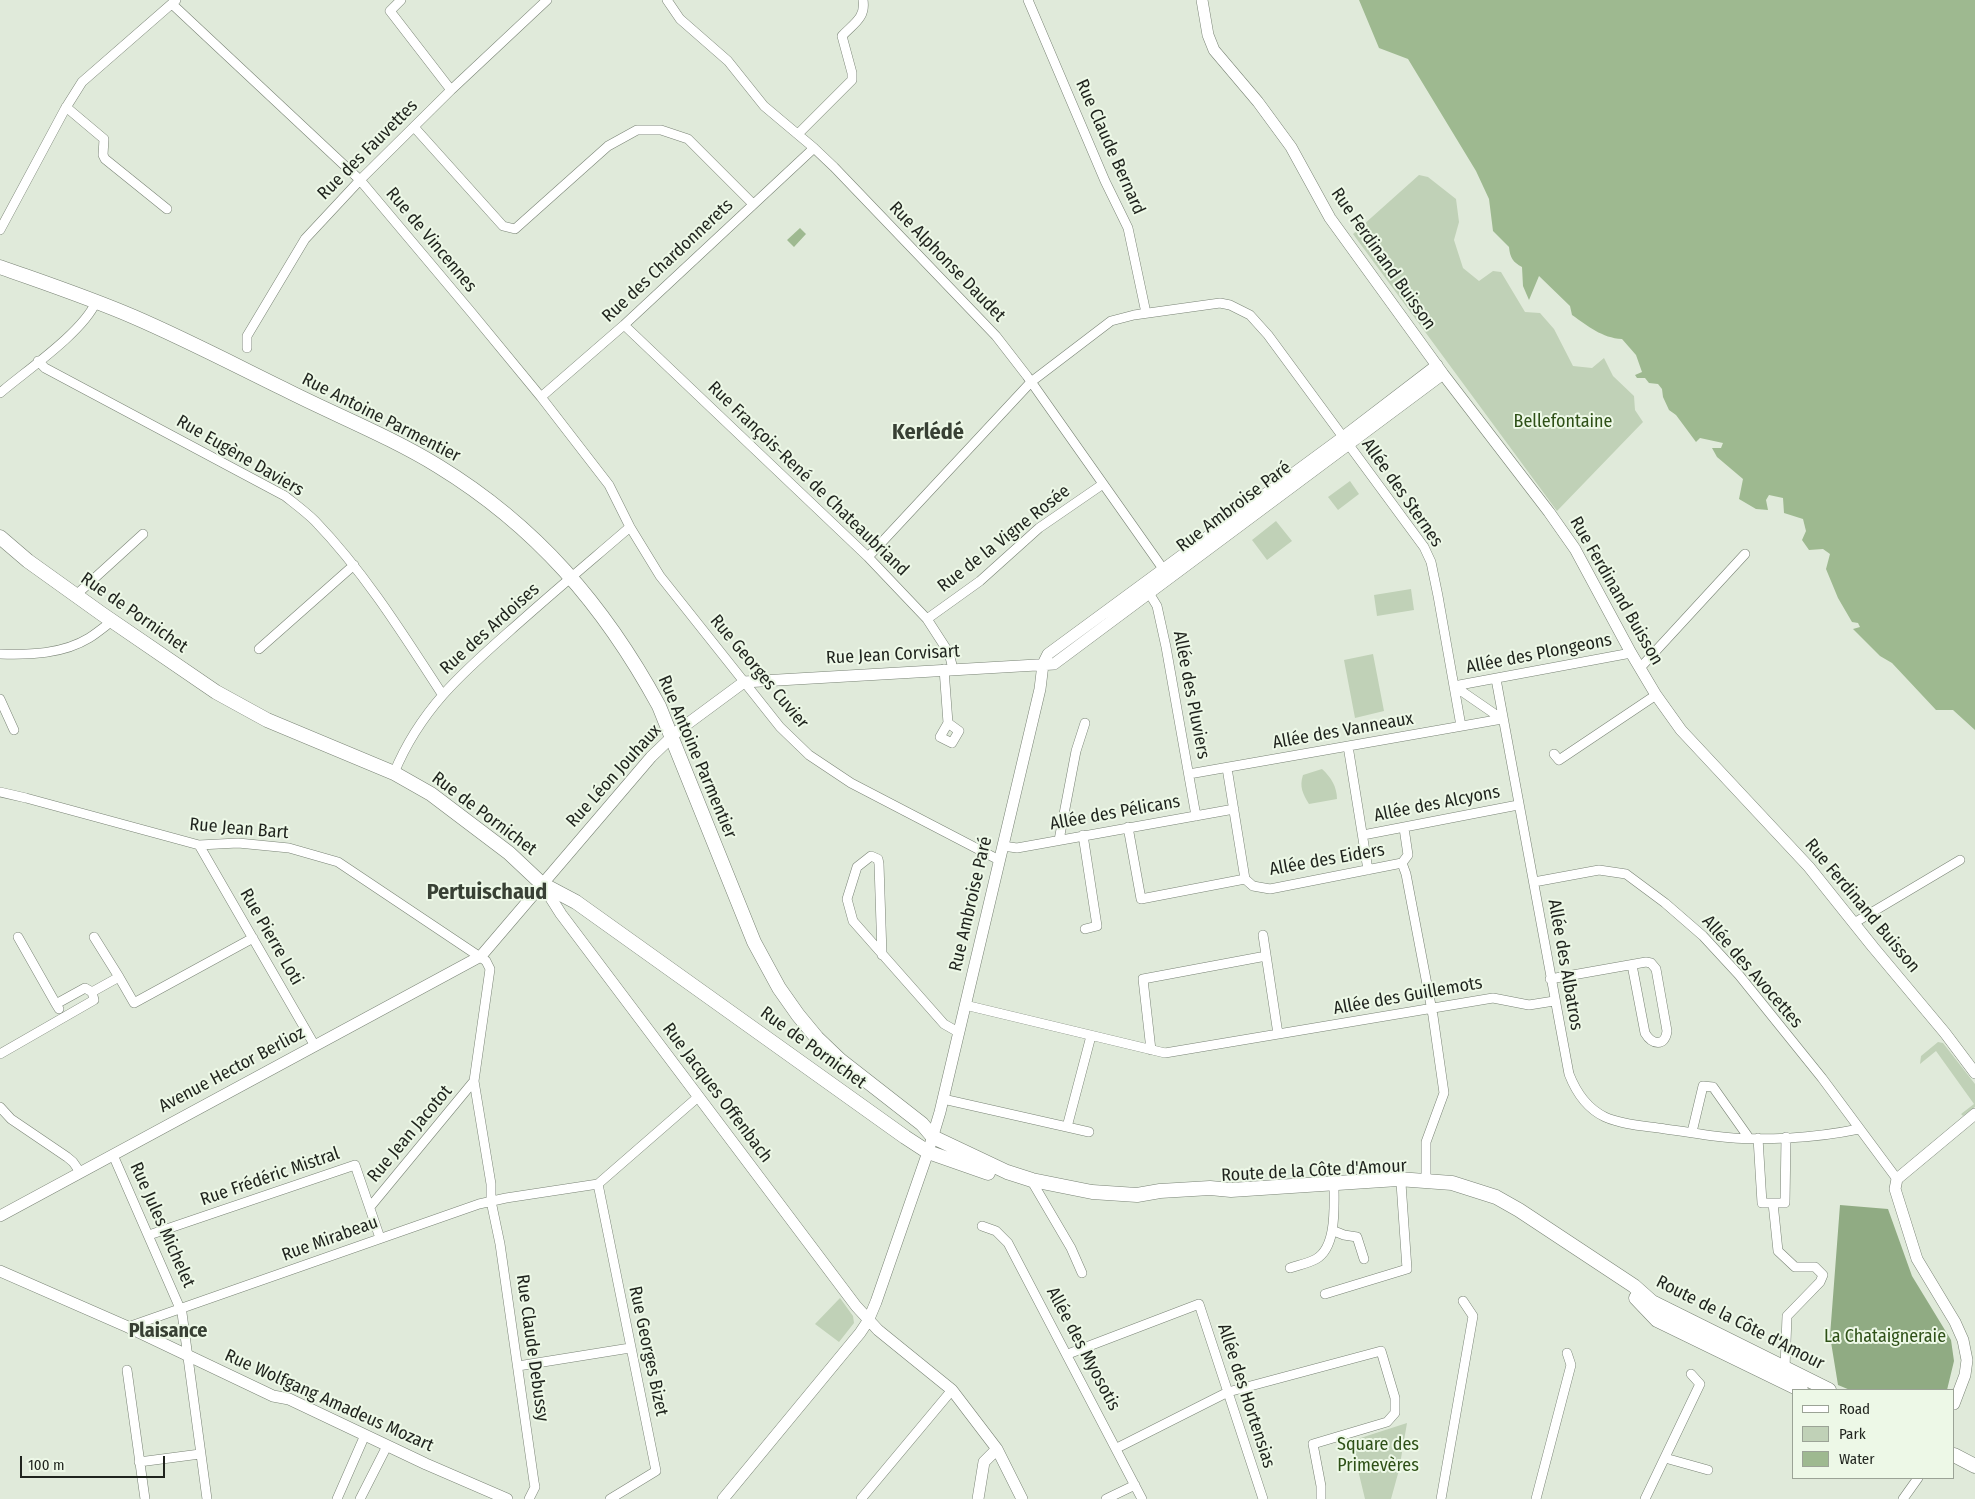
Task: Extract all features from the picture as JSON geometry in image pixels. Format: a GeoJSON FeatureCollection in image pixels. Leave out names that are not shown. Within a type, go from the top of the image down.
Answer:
{"type":"FeatureCollection","features":[{"type":"Feature","properties":{"kind":"main road","name":"Rue Antoine Parmentier"},"geometry":{"type":"LineString","coordinates":[[0,267],[134,317],[379,435],[437,465],[516,523],[572,577],[592,601],[631,657],[658,706],[745,924],[779,988],[817,1038],[861,1078],[922,1124],[933,1137],[981,1160]]}},
{"type":"Feature","properties":{"kind":"main road","name":"Rue de Pornichet"},"geometry":{"type":"LineString","coordinates":[[0,537],[28,561],[216,692],[267,720],[394,774],[431,794],[508,853],[542,884],[576,902],[928,1152]]}},
{"type":"Feature","properties":{"kind":"main road","name":"Route de la Côte d'Amour"},"geometry":{"type":"LineString","coordinates":[[928,1152],[993,1174],[1034,1185],[1093,1196],[1134,1199],[1186,1198],[1334,1186],[1401,1183],[1456,1191],[1496,1206],[1635,1297],[1658,1320],[1799,1389]]}},
{"type":"Feature","properties":{"kind":"main road","name":"Route de la Côte d'Amour"},"geometry":{"type":"LineString","coordinates":[[981,1160],[1016,1175],[1064,1187],[1092,1192],[1137,1195],[1160,1191],[1210,1188],[1231,1190],[1398,1179],[1452,1183],[1496,1197],[1519,1210],[1634,1286],[1652,1302],[1827,1389]]}},
{"type":"Feature","properties":{"kind":"main road"},"geometry":{"type":"LineString","coordinates":[[1955,1456],[1975,1466]]}},
{"type":"Feature","properties":{"kind":"main road"},"geometry":{"type":"LineString","coordinates":[[1955,1460],[1975,1470]]}},
{"type":"Feature","properties":{"kind":"street"},"geometry":{"type":"LineString","coordinates":[[401,0],[390,11],[451,90]]}},
{"type":"Feature","properties":{"kind":"street","name":"Rue des Fauvettes"},"geometry":{"type":"LineString","coordinates":[[247,348],[247,336],[305,238],[360,180],[451,90],[547,0]]}},
{"type":"Feature","properties":{"kind":"street","name":"Rue Alphonse Daudet"},"geometry":{"type":"LineString","coordinates":[[667,0],[680,19],[728,61],[764,106],[814,148],[996,336],[1031,382],[1166,574]]}},
{"type":"Feature","properties":{"kind":"street"},"geometry":{"type":"LineString","coordinates":[[798,134],[852,80],[852,73],[842,36],[862,16],[864,9],[862,0]]}},
{"type":"Feature","properties":{"kind":"street","name":"Rue Claude Bernard"},"geometry":{"type":"LineString","coordinates":[[1028,0],[1105,181],[1128,228],[1146,313]]}},
{"type":"Feature","properties":{"kind":"street","name":"Rue Ferdinand Buisson"},"geometry":{"type":"LineString","coordinates":[[1202,0],[1208,36],[1214,50],[1258,102],[1291,147],[1330,218],[1440,369],[1575,548],[1630,654],[1681,730],[1809,868],[1944,1032],[1975,1073]]}},
{"type":"Feature","properties":{"kind":"street"},"geometry":{"type":"LineString","coordinates":[[0,230],[66,107],[82,82],[174,2]]}},
{"type":"Feature","properties":{"kind":"street","name":"Rue de Vincennes"},"geometry":{"type":"LineString","coordinates":[[174,2],[360,180],[541,397],[609,485],[630,527]]}},
{"type":"Feature","properties":{"kind":"street"},"geometry":{"type":"LineString","coordinates":[[66,107],[104,139],[102,155],[105,159],[167,209]]}},
{"type":"Feature","properties":{"kind":"street"},"geometry":{"type":"LineString","coordinates":[[414,127],[503,226],[516,229],[608,146],[637,130],[661,130],[688,139],[753,204]]}},
{"type":"Feature","properties":{"kind":"street","name":"Rue des Chardonnerets"},"geometry":{"type":"LineString","coordinates":[[541,397],[624,325],[814,148]]}},
{"type":"Feature","properties":{"kind":"street"},"geometry":{"type":"LineString","coordinates":[[0,393],[76,330],[88,317],[96,302]]}},
{"type":"Feature","properties":{"kind":"street","name":"Allée des Sternes"},"geometry":{"type":"LineString","coordinates":[[868,557],[1031,382],[1111,321],[1146,313],[1220,303],[1230,305],[1250,315],[1278,349],[1417,537],[1431,562],[1462,726]]}},
{"type":"Feature","properties":{"kind":"street","name":"Rue François-René de Chateaubriand"},"geometry":{"type":"LineString","coordinates":[[624,325],[868,557],[927,619],[949,653],[948,723]]}},
{"type":"Feature","properties":{"kind":"street","name":"Rue Eugène Daviers"},"geometry":{"type":"LineString","coordinates":[[38,361],[45,368],[285,496],[314,519],[354,565],[394,619],[442,694]]}},
{"type":"Feature","properties":{"kind":"street","name":"Rue Ambroise Paré"},"geometry":{"type":"LineString","coordinates":[[723,1499],[868,1321],[928,1152],[943,1100],[1040,689],[1043,664],[1054,664],[1146,588],[1440,369]]}},
{"type":"Feature","properties":{"kind":"street","name":"Rue de la Vigne Rosée"},"geometry":{"type":"LineString","coordinates":[[927,619],[980,581],[1039,528],[1103,484]]}},
{"type":"Feature","properties":{"kind":"street","name":"Rue des Ardoises"},"geometry":{"type":"LineString","coordinates":[[394,774],[413,734],[442,694],[468,668],[630,527]]}},
{"type":"Feature","properties":{"kind":"street","name":"Rue Georges Cuvier"},"geometry":{"type":"LineString","coordinates":[[630,527],[660,576],[780,727],[809,755],[851,783],[999,860]]}},
{"type":"Feature","properties":{"kind":"street"},"geometry":{"type":"LineString","coordinates":[[76,595],[143,534]]}},
{"type":"Feature","properties":{"kind":"street"},"geometry":{"type":"LineString","coordinates":[[1640,668],[1745,554]]}},
{"type":"Feature","properties":{"kind":"street"},"geometry":{"type":"LineString","coordinates":[[259,648],[354,565]]}},
{"type":"Feature","properties":{"kind":"street","name":"Allée des Pluviers"},"geometry":{"type":"LineString","coordinates":[[1146,588],[1156,606],[1166,647],[1196,816]]}},
{"type":"Feature","properties":{"kind":"street"},"geometry":{"type":"LineString","coordinates":[[0,654],[23,655],[63,649],[88,639],[112,621]]}},
{"type":"Feature","properties":{"kind":"street","name":"Allée des Plongeons"},"geometry":{"type":"LineString","coordinates":[[1454,686],[1630,654]]}},
{"type":"Feature","properties":{"kind":"street","name":"Rue Jean Corvisart"},"geometry":{"type":"LineString","coordinates":[[744,682],[1043,664]]}},
{"type":"Feature","properties":{"kind":"street","name":"Allée des Albatros"},"geometry":{"type":"LineString","coordinates":[[1496,679],[1554,1001],[1569,1074],[1579,1094],[1594,1110],[1606,1117],[1625,1123],[1715,1137],[1827,1136],[1859,1129]]}},
{"type":"Feature","properties":{"kind":"street","name":"Rue Léon Jouhaux"},"geometry":{"type":"LineString","coordinates":[[481,956],[651,757],[671,737],[725,694],[744,682]]}},
{"type":"Feature","properties":{"kind":"street"},"geometry":{"type":"LineString","coordinates":[[1454,686],[1502,719]]}},
{"type":"Feature","properties":{"kind":"street"},"geometry":{"type":"LineString","coordinates":[[1554,754],[1559,760],[1656,695]]}},
{"type":"Feature","properties":{"kind":"street"},"geometry":{"type":"LineString","coordinates":[[0,699],[14,730]]}},
{"type":"Feature","properties":{"kind":"street","name":"Allée des Vanneaux"},"geometry":{"type":"LineString","coordinates":[[1189,774],[1502,719]]}},
{"type":"Feature","properties":{"kind":"street"},"geometry":{"type":"LineString","coordinates":[[1059,840],[1076,751],[1084,723]]}},
{"type":"Feature","properties":{"kind":"street"},"geometry":{"type":"LineString","coordinates":[[1348,746],[1368,870]]}},
{"type":"Feature","properties":{"kind":"street","name":"Allée des Eiders"},"geometry":{"type":"LineString","coordinates":[[1227,768],[1246,879],[1253,886],[1270,889],[1402,863],[1408,855],[1404,828]]}},
{"type":"Feature","properties":{"kind":"street","name":"Rue Jean Bart"},"geometry":{"type":"LineString","coordinates":[[0,792],[198,845],[238,843],[288,848],[338,862],[481,956]]}},
{"type":"Feature","properties":{"kind":"street","name":"Allée des Alcyons"},"geometry":{"type":"LineString","coordinates":[[1362,835],[1518,805]]}},
{"type":"Feature","properties":{"kind":"street","name":"Allée des Pélicans"},"geometry":{"type":"LineString","coordinates":[[1003,846],[1017,848],[1234,809]]}},
{"type":"Feature","properties":{"kind":"street"},"geometry":{"type":"LineString","coordinates":[[1128,827],[1141,899],[1246,879]]}},
{"type":"Feature","properties":{"kind":"street"},"geometry":{"type":"LineString","coordinates":[[1083,835],[1097,926],[1085,929]]}},
{"type":"Feature","properties":{"kind":"street","name":"Rue Pierre Loti"},"geometry":{"type":"LineString","coordinates":[[198,845],[315,1046]]}},
{"type":"Feature","properties":{"kind":"street"},"geometry":{"type":"LineString","coordinates":[[882,955],[879,864],[878,860],[871,856],[857,867],[847,899],[853,921],[882,955],[944,1024],[958,1032]]}},
{"type":"Feature","properties":{"kind":"street"},"geometry":{"type":"LineString","coordinates":[[1854,923],[1960,860]]}},
{"type":"Feature","properties":{"kind":"street"},"geometry":{"type":"LineString","coordinates":[[1402,863],[1406,874],[1431,1008],[1444,1093],[1426,1142],[1426,1182]]}},
{"type":"Feature","properties":{"kind":"street","name":"Allée des Avocettes"},"geometry":{"type":"LineString","coordinates":[[1534,882],[1599,870],[1626,874],[1665,902],[1703,936],[1738,975],[1822,1078],[1897,1179]]}},
{"type":"Feature","properties":{"kind":"street","name":"Rue Jacques Offenbach"},"geometry":{"type":"LineString","coordinates":[[542,884],[561,914],[868,1321],[952,1390],[997,1449],[1022,1499]]}},
{"type":"Feature","properties":{"kind":"street"},"geometry":{"type":"LineString","coordinates":[[1263,936],[1278,1034]]}},
{"type":"Feature","properties":{"kind":"street"},"geometry":{"type":"LineString","coordinates":[[18,937],[62,1017]]}},
{"type":"Feature","properties":{"kind":"street"},"geometry":{"type":"LineString","coordinates":[[94,937],[134,1003],[253,938]]}},
{"type":"Feature","properties":{"kind":"street"},"geometry":{"type":"LineString","coordinates":[[474,1081],[490,969],[481,956]]}},
{"type":"Feature","properties":{"kind":"street","name":"Avenue Hector Berlioz"},"geometry":{"type":"LineString","coordinates":[[0,1216],[481,956]]}},
{"type":"Feature","properties":{"kind":"street"},"geometry":{"type":"LineString","coordinates":[[1151,1050],[1142,979],[1266,956]]}},
{"type":"Feature","properties":{"kind":"street"},"geometry":{"type":"LineString","coordinates":[[1550,979],[1646,962],[1651,963],[1656,969],[1667,1031],[1666,1038],[1662,1042],[1654,1043],[1649,1040],[1645,1033],[1632,965]]}},
{"type":"Feature","properties":{"kind":"street"},"geometry":{"type":"LineString","coordinates":[[92,992],[119,977]]}},
{"type":"Feature","properties":{"kind":"street"},"geometry":{"type":"LineString","coordinates":[[0,1054],[94,1000],[92,992],[85,988],[56,1004]]}},
{"type":"Feature","properties":{"kind":"street","name":"Allée des Guillemots"},"geometry":{"type":"LineString","coordinates":[[965,1005],[1165,1053],[1493,998],[1528,1005],[1554,1001]]}},
{"type":"Feature","properties":{"kind":"street"},"geometry":{"type":"LineString","coordinates":[[1068,1127],[1091,1036]]}},
{"type":"Feature","properties":{"kind":"street","name":"Rue Claude Debussy"},"geometry":{"type":"LineString","coordinates":[[474,1081],[491,1184],[491,1201],[500,1244],[535,1488],[529,1499]]}},
{"type":"Feature","properties":{"kind":"street","name":"Rue Jean Jacotot"},"geometry":{"type":"LineString","coordinates":[[370,1207],[474,1081]]}},
{"type":"Feature","properties":{"kind":"street"},"geometry":{"type":"LineString","coordinates":[[1692,1132],[1703,1086],[1713,1087],[1754,1138],[1762,1203],[1785,1204],[1786,1137]]}},
{"type":"Feature","properties":{"kind":"street"},"geometry":{"type":"LineString","coordinates":[[598,1184],[698,1097]]}},
{"type":"Feature","properties":{"kind":"street"},"geometry":{"type":"LineString","coordinates":[[943,1100],[1089,1132]]}},
{"type":"Feature","properties":{"kind":"street"},"geometry":{"type":"LineString","coordinates":[[0,1107],[11,1119],[67,1156],[80,1172]]}},
{"type":"Feature","properties":{"kind":"street"},"geometry":{"type":"LineString","coordinates":[[1955,1401],[1965,1375],[1967,1360],[1964,1340],[1917,1259],[1895,1189],[1897,1179],[1975,1114]]}},
{"type":"Feature","properties":{"kind":"street","name":"Rue Jules Michelet"},"geometry":{"type":"LineString","coordinates":[[113,1155],[180,1308],[207,1499]]}},
{"type":"Feature","properties":{"kind":"street","name":"Rue Frédéric Mistral"},"geometry":{"type":"LineString","coordinates":[[150,1236],[355,1165],[380,1238]]}},
{"type":"Feature","properties":{"kind":"street"},"geometry":{"type":"LineString","coordinates":[[1325,1294],[1407,1269],[1401,1183]]}},
{"type":"Feature","properties":{"kind":"street","name":"Rue Mirabeau"},"geometry":{"type":"LineString","coordinates":[[128,1327],[491,1201],[598,1184]]}},
{"type":"Feature","properties":{"kind":"street","name":"Rue Georges Bizet"},"geometry":{"type":"LineString","coordinates":[[598,1184],[656,1471],[610,1499]]}},
{"type":"Feature","properties":{"kind":"street"},"geometry":{"type":"LineString","coordinates":[[1034,1185],[1071,1248],[1082,1273]]}},
{"type":"Feature","properties":{"kind":"street"},"geometry":{"type":"LineString","coordinates":[[1290,1268],[1318,1259],[1323,1253],[1334,1231],[1334,1186]]}},
{"type":"Feature","properties":{"kind":"street"},"geometry":{"type":"LineString","coordinates":[[1773,1203],[1778,1251],[1794,1267],[1814,1267],[1822,1275],[1820,1282],[1787,1316],[1785,1368]]}},
{"type":"Feature","properties":{"kind":"street","name":"Allée des Myosotis"},"geometry":{"type":"LineString","coordinates":[[982,1226],[996,1231],[1008,1243],[1068,1354],[1142,1499]]}},
{"type":"Feature","properties":{"kind":"street"},"geometry":{"type":"LineString","coordinates":[[1334,1231],[1357,1237],[1364,1260]]}},
{"type":"Feature","properties":{"kind":"street","name":"Rue Wolfgang Amadeus Mozart"},"geometry":{"type":"LineString","coordinates":[[0,1271],[128,1327],[272,1396],[288,1399],[387,1446],[507,1499]]}},
{"type":"Feature","properties":{"kind":"street"},"geometry":{"type":"LineString","coordinates":[[1441,1499],[1473,1316],[1463,1301]]}},
{"type":"Feature","properties":{"kind":"street","name":"Allée des Hortensias"},"geometry":{"type":"LineString","coordinates":[[1068,1354],[1199,1304],[1263,1499]]}},
{"type":"Feature","properties":{"kind":"street"},"geometry":{"type":"LineString","coordinates":[[518,1366],[630,1348]]}},
{"type":"Feature","properties":{"kind":"street"},"geometry":{"type":"LineString","coordinates":[[1117,1448],[1228,1392],[1382,1351],[1395,1398],[1395,1413],[1387,1422],[1313,1444],[1321,1486],[1321,1499]]}},
{"type":"Feature","properties":{"kind":"street"},"geometry":{"type":"LineString","coordinates":[[1536,1499],[1571,1365],[1567,1353]]}},
{"type":"Feature","properties":{"kind":"street"},"geometry":{"type":"LineString","coordinates":[[127,1370],[145,1499]]}},
{"type":"Feature","properties":{"kind":"street"},"geometry":{"type":"LineString","coordinates":[[1645,1499],[1700,1384],[1691,1374]]}},
{"type":"Feature","properties":{"kind":"street"},"geometry":{"type":"LineString","coordinates":[[861,1499],[952,1390]]}},
{"type":"Feature","properties":{"kind":"street"},"geometry":{"type":"LineString","coordinates":[[337,1499],[365,1435]]}},
{"type":"Feature","properties":{"kind":"street"},"geometry":{"type":"LineString","coordinates":[[360,1499],[387,1446]]}},
{"type":"Feature","properties":{"kind":"street"},"geometry":{"type":"LineString","coordinates":[[978,1499],[984,1462],[997,1449]]}},
{"type":"Feature","properties":{"kind":"street"},"geometry":{"type":"LineString","coordinates":[[139,1462],[200,1454]]}},
{"type":"Feature","properties":{"kind":"street"},"geometry":{"type":"LineString","coordinates":[[1665,1458],[1708,1470]]}},
{"type":"Feature","properties":{"kind":"street"},"geometry":{"type":"LineString","coordinates":[[1907,1498],[1917,1479]]}},
{"type":"Feature","properties":{"kind":"street"},"geometry":{"type":"LineString","coordinates":[[1106,1499],[1135,1485]]}},
{"type":"Feature","properties":{"kind":"green space","name":"Bellefontaine"},"geometry":{"type":"Polygon","coordinates":[[[1419,175],[1428,177],[1456,199],[1459,222],[1454,240],[1463,268],[1479,281],[1493,271],[1501,272],[1525,312],[1540,313],[1554,329],[1573,366],[1592,368],[1604,358],[1613,376],[1634,396],[1635,410],[1643,422],[1557,511],[1353,234],[1419,175]]]}},
{"type":"Feature","properties":{"kind":"green space"},"geometry":{"type":"Polygon","coordinates":[[[1350,481],[1359,494],[1338,510],[1328,497],[1350,481]]]}},
{"type":"Feature","properties":{"kind":"green space"},"geometry":{"type":"Polygon","coordinates":[[[1276,521],[1292,541],[1267,560],[1252,540],[1276,521]]]}},
{"type":"Feature","properties":{"kind":"green space"},"geometry":{"type":"Polygon","coordinates":[[[1411,589],[1414,610],[1377,616],[1374,595],[1411,589]]]}},
{"type":"Feature","properties":{"kind":"green space"},"geometry":{"type":"Polygon","coordinates":[[[1373,654],[1384,711],[1355,718],[1344,660],[1373,654]]]}},
{"type":"Feature","properties":{"kind":"green space"},"geometry":{"type":"Polygon","coordinates":[[[1322,769],[1333,782],[1337,799],[1309,804],[1302,790],[1303,775],[1322,769]]]}},
{"type":"Feature","properties":{"kind":"green space"},"geometry":{"type":"Polygon","coordinates":[[[1938,1042],[1943,1043],[1975,1084],[1975,1107],[1963,1116],[1961,1114],[1974,1104],[1936,1051],[1920,1064],[1921,1056],[1938,1042]]]}},
{"type":"Feature","properties":{"kind":"green space","name":"La Chataigneraie"},"geometry":{"type":"Polygon","coordinates":[[[1840,1205],[1888,1209],[1912,1276],[1951,1340],[1954,1361],[1947,1389],[1848,1389],[1838,1385],[1830,1336],[1840,1205]]]}},
{"type":"Feature","properties":{"kind":"green space"},"geometry":{"type":"Polygon","coordinates":[[[840,1298],[853,1316],[854,1323],[839,1342],[815,1324],[840,1298]]]}},
{"type":"Feature","properties":{"kind":"green space","name":"Square des Primevères"},"geometry":{"type":"Polygon","coordinates":[[[1407,1423],[1399,1470],[1391,1499],[1365,1499],[1351,1441],[1407,1423]]]}},
{"type":"Feature","properties":{"kind":"water"},"geometry":{"type":"Polygon","coordinates":[[[1359,0],[1975,0],[1975,730],[1953,710],[1936,710],[1892,663],[1880,656],[1853,629],[1860,627],[1858,623],[1852,622],[1838,598],[1826,569],[1830,554],[1823,549],[1809,550],[1802,540],[1806,531],[1803,519],[1784,513],[1783,498],[1769,495],[1766,500],[1768,510],[1756,509],[1739,499],[1743,479],[1717,457],[1712,448],[1721,448],[1723,443],[1700,438],[1696,442],[1676,415],[1669,410],[1663,397],[1662,389],[1658,384],[1649,383],[1645,378],[1637,378],[1635,375],[1642,372],[1636,355],[1622,339],[1602,334],[1572,315],[1570,306],[1539,276],[1529,300],[1523,286],[1522,267],[1514,261],[1509,247],[1493,231],[1489,199],[1476,171],[1408,59],[1379,48],[1359,0]]]}},
{"type":"Feature","properties":{"kind":"water"},"geometry":{"type":"Polygon","coordinates":[[[800,228],[806,234],[794,247],[787,240],[800,228]]]}},
{"type":"Feature","properties":{"kind":"district","name":"Kerlédé"},"geometry":{"type":"Point","coordinates":[928,433]}},
{"type":"Feature","properties":{"kind":"district","name":"Pertuischaud"},"geometry":{"type":"Point","coordinates":[487,893]}},
{"type":"Feature","properties":{"kind":"district","name":"Plaisance"},"geometry":{"type":"Point","coordinates":[168,1331]}}]}
